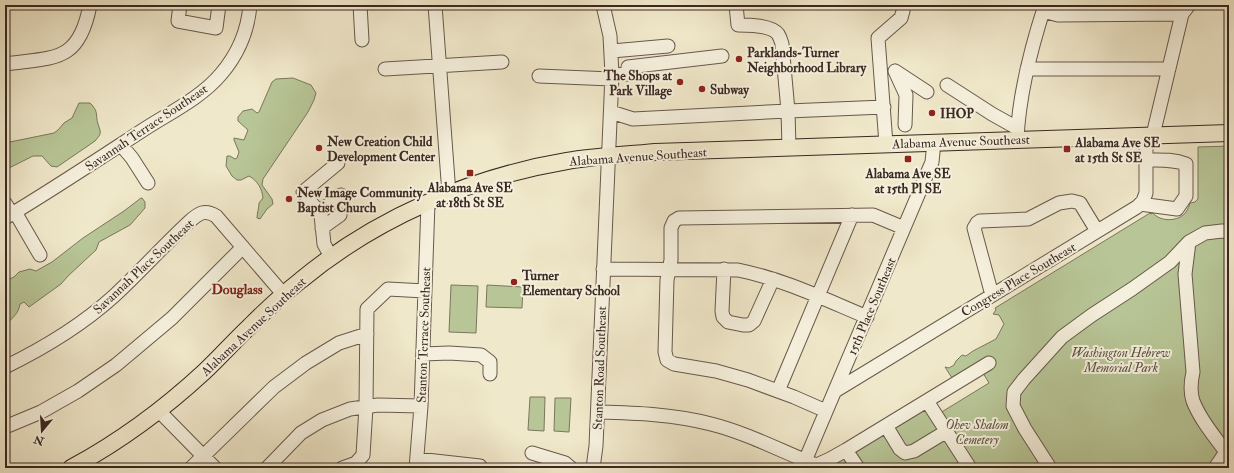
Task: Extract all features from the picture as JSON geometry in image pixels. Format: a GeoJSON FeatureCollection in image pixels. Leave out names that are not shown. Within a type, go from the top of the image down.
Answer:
{"type":"FeatureCollection","features":[{"type":"Feature","properties":{"kind":"main road","name":"Alabama Avenue Southeast"},"geometry":{"type":"LineString","coordinates":[[71,468],[105,448],[158,410],[204,372],[251,324],[284,294],[331,257],[376,229],[428,203],[493,178],[538,166],[587,158],[655,152],[934,142],[1017,134],[1150,135],[1229,132]]}},
{"type":"Feature","properties":{"kind":"street"},"geometry":{"type":"LineString","coordinates":[[5,64],[54,57],[69,50],[78,41],[82,34],[86,25],[90,5]]}},
{"type":"Feature","properties":{"kind":"street"},"geometry":{"type":"LineString","coordinates":[[180,5],[178,21],[216,28],[219,5]]}},
{"type":"Feature","properties":{"kind":"street","name":"Savannah Terrace Southeast"},"geometry":{"type":"LineString","coordinates":[[11,214],[121,145],[201,92],[217,79],[239,48],[249,18],[250,5]]}},
{"type":"Feature","properties":{"kind":"street"},"geometry":{"type":"LineString","coordinates":[[360,5],[362,40]]}},
{"type":"Feature","properties":{"kind":"street"},"geometry":{"type":"LineString","coordinates":[[435,5],[449,194]]}},
{"type":"Feature","properties":{"kind":"street","name":"Stanton Road Southeast"},"geometry":{"type":"LineString","coordinates":[[593,468],[596,456],[612,77],[612,51],[603,5]]}},
{"type":"Feature","properties":{"kind":"street"},"geometry":{"type":"LineString","coordinates":[[736,5],[738,26],[754,25],[770,29],[778,34],[782,44],[788,111],[789,148]]}},
{"type":"Feature","properties":{"kind":"street"},"geometry":{"type":"LineString","coordinates":[[886,144],[878,38],[901,18],[903,5]]}},
{"type":"Feature","properties":{"kind":"street"},"geometry":{"type":"LineString","coordinates":[[1017,134],[1018,116],[1027,69],[1044,8],[1058,15],[1186,10],[1150,135],[1146,160],[1146,193],[1140,204],[1177,209],[1186,196],[1186,164],[1162,160],[1146,160]]}},
{"type":"Feature","properties":{"kind":"street"},"geometry":{"type":"LineString","coordinates":[[612,51],[668,46]]}},
{"type":"Feature","properties":{"kind":"street"},"geometry":{"type":"LineString","coordinates":[[539,76],[612,77],[628,74],[628,67],[722,56]]}},
{"type":"Feature","properties":{"kind":"street"},"geometry":{"type":"LineString","coordinates":[[385,69],[502,62]]}},
{"type":"Feature","properties":{"kind":"street"},"geometry":{"type":"LineString","coordinates":[[1027,69],[1169,69]]}},
{"type":"Feature","properties":{"kind":"street"},"geometry":{"type":"LineString","coordinates":[[881,71],[895,71],[927,92]]}},
{"type":"Feature","properties":{"kind":"street"},"geometry":{"type":"LineString","coordinates":[[895,71],[906,95],[905,125]]}},
{"type":"Feature","properties":{"kind":"street"},"geometry":{"type":"LineString","coordinates":[[948,85],[992,114],[1017,134]]}},
{"type":"Feature","properties":{"kind":"street"},"geometry":{"type":"LineString","coordinates":[[611,112],[633,120],[884,107]]}},
{"type":"Feature","properties":{"kind":"street","name":"15th Place Southeast"},"geometry":{"type":"LineString","coordinates":[[810,466],[826,411],[932,162],[934,142]]}},
{"type":"Feature","properties":{"kind":"street"},"geometry":{"type":"LineString","coordinates":[[121,145],[132,158],[148,183]]}},
{"type":"Feature","properties":{"kind":"street"},"geometry":{"type":"LineString","coordinates":[[322,221],[303,192],[338,163]]}},
{"type":"Feature","properties":{"kind":"street"},"geometry":{"type":"LineString","coordinates":[[331,257],[324,244],[322,210],[341,195]]}},
{"type":"Feature","properties":{"kind":"street"},"geometry":{"type":"LineString","coordinates":[[992,295],[974,228],[980,220],[1028,219],[1059,203],[1072,201],[1080,203],[1097,231]]}},
{"type":"Feature","properties":{"kind":"street"},"geometry":{"type":"LineString","coordinates":[[5,202],[11,214],[40,255]]}},
{"type":"Feature","properties":{"kind":"street","name":"Stanton Terrace Southeast"},"geometry":{"type":"LineString","coordinates":[[417,464],[421,406],[428,203]]}},
{"type":"Feature","properties":{"kind":"street","name":"Congress Place Southeast"},"geometry":{"type":"LineString","coordinates":[[835,391],[1140,204]]}},
{"type":"Feature","properties":{"kind":"street","name":"Savannah Place Southeast"},"geometry":{"type":"LineString","coordinates":[[5,367],[54,341],[92,314],[114,296],[198,214],[207,212],[216,216],[243,247]]}},
{"type":"Feature","properties":{"kind":"street"},"geometry":{"type":"LineString","coordinates":[[322,221],[340,215]]}},
{"type":"Feature","properties":{"kind":"street"},"geometry":{"type":"LineString","coordinates":[[778,391],[852,215]]}},
{"type":"Feature","properties":{"kind":"street"},"geometry":{"type":"LineString","coordinates":[[826,411],[748,380],[716,371],[674,364],[667,360],[665,352],[667,280],[671,260],[671,228],[674,221],[679,218],[873,215],[904,228]]}},
{"type":"Feature","properties":{"kind":"street"},"geometry":{"type":"LineString","coordinates":[[1050,468],[1025,429],[1013,406],[1014,392],[1062,337],[1170,262],[1189,242],[1205,233],[1222,231],[1229,232]]}},
{"type":"Feature","properties":{"kind":"street"},"geometry":{"type":"LineString","coordinates":[[1189,242],[1185,274],[1193,372],[1191,382],[1192,400],[1215,437],[1228,451],[1215,468]]}},
{"type":"Feature","properties":{"kind":"street"},"geometry":{"type":"LineString","coordinates":[[5,427],[41,412],[78,391],[116,365],[172,318],[243,247],[284,294]]}},
{"type":"Feature","properties":{"kind":"street"},"geometry":{"type":"LineString","coordinates":[[603,269],[738,270],[773,279],[866,317]]}},
{"type":"Feature","properties":{"kind":"street"},"geometry":{"type":"LineString","coordinates":[[724,269],[722,311],[723,316],[728,322],[743,325],[754,321],[773,279]]}},
{"type":"Feature","properties":{"kind":"street"},"geometry":{"type":"LineString","coordinates":[[342,468],[356,463],[364,455],[367,310],[388,289],[425,291]]}},
{"type":"Feature","properties":{"kind":"street"},"geometry":{"type":"LineString","coordinates":[[191,468],[204,457],[274,387],[306,363],[339,343],[367,334]]}},
{"type":"Feature","properties":{"kind":"street"},"geometry":{"type":"LineString","coordinates":[[423,354],[449,353],[481,355],[490,362],[490,374]]}},
{"type":"Feature","properties":{"kind":"street"},"geometry":{"type":"LineString","coordinates":[[598,412],[637,413],[710,423],[752,438],[810,466],[830,459],[846,450],[989,363]]}},
{"type":"Feature","properties":{"kind":"street"},"geometry":{"type":"LineString","coordinates":[[927,400],[970,468]]}},
{"type":"Feature","properties":{"kind":"street"},"geometry":{"type":"LineString","coordinates":[[267,468],[301,433],[322,420],[350,409],[378,405],[421,406]]}},
{"type":"Feature","properties":{"kind":"street"},"geometry":{"type":"LineString","coordinates":[[158,410],[215,468]]}},
{"type":"Feature","properties":{"kind":"street"},"geometry":{"type":"LineString","coordinates":[[886,426],[900,449],[905,453],[914,452],[947,431]]}},
{"type":"Feature","properties":{"kind":"street"},"geometry":{"type":"LineString","coordinates":[[846,450],[858,468]]}},
{"type":"Feature","properties":{"kind":"street"},"geometry":{"type":"LineString","coordinates":[[532,453],[565,463],[571,468]]}},
{"type":"Feature","properties":{"kind":"street"},"geometry":{"type":"LineString","coordinates":[[417,464],[480,466]]}},
{"type":"Feature","properties":{"kind":"green space"},"geometry":{"type":"Polygon","coordinates":[[[293,78],[311,85],[316,93],[308,112],[263,179],[262,185],[272,199],[273,204],[267,209],[260,219],[257,218],[257,214],[259,203],[263,198],[262,191],[255,180],[249,176],[241,180],[237,180],[232,176],[226,166],[227,156],[235,159],[237,158],[239,152],[234,138],[244,140],[248,130],[238,121],[238,117],[243,111],[252,109],[257,113],[259,112],[272,82],[276,79],[293,78]]]}},
{"type":"Feature","properties":{"kind":"green space"},"geometry":{"type":"Polygon","coordinates":[[[79,103],[90,103],[96,111],[100,133],[95,141],[57,167],[51,166],[42,156],[33,156],[11,167],[5,168],[5,143],[54,133],[64,123],[72,118],[79,103]]]}},
{"type":"Feature","properties":{"kind":"green space","name":"Washington Hebrew Memorial Park"},"geometry":{"type":"Polygon","coordinates":[[[1229,146],[1229,468],[825,468],[924,407],[940,413],[989,383],[983,373],[952,378],[945,367],[949,368],[954,365],[962,355],[966,356],[996,339],[1004,324],[999,315],[993,314],[996,310],[995,308],[1150,213],[1153,213],[1160,218],[1170,220],[1179,218],[1187,211],[1190,203],[1195,202],[1198,199],[1198,147],[1229,146]]]}},
{"type":"Feature","properties":{"kind":"green space"},"geometry":{"type":"Polygon","coordinates":[[[141,198],[145,202],[145,208],[130,225],[99,242],[96,250],[61,284],[29,307],[24,302],[20,304],[16,315],[8,323],[6,329],[8,343],[5,352],[5,281],[14,277],[19,272],[30,269],[36,271],[52,262],[83,238],[141,198]]]}},
{"type":"Feature","properties":{"kind":"green space"},"geometry":{"type":"Polygon","coordinates":[[[451,285],[478,286],[476,333],[449,332],[451,285]]]}},
{"type":"Feature","properties":{"kind":"green space"},"geometry":{"type":"Polygon","coordinates":[[[487,285],[523,287],[522,308],[486,307],[487,285]]]}},
{"type":"Feature","properties":{"kind":"green space"},"geometry":{"type":"Polygon","coordinates":[[[530,397],[545,397],[544,431],[528,430],[530,397]]]}},
{"type":"Feature","properties":{"kind":"green space"},"geometry":{"type":"Polygon","coordinates":[[[555,398],[571,398],[569,432],[554,431],[555,398]]]}},
{"type":"Feature","properties":{"kind":"place","name":"Parklands-Turner Neighborhood Library"},"geometry":{"type":"Point","coordinates":[739,59]}},
{"type":"Feature","properties":{"kind":"place","name":"The Shops at Park Village"},"geometry":{"type":"Point","coordinates":[680,82]}},
{"type":"Feature","properties":{"kind":"place","name":"Subway"},"geometry":{"type":"Point","coordinates":[702,89]}},
{"type":"Feature","properties":{"kind":"place","name":"IHOP"},"geometry":{"type":"Point","coordinates":[932,113]}},
{"type":"Feature","properties":{"kind":"place","name":"New Creation Child Development Center"},"geometry":{"type":"Point","coordinates":[319,148]}},
{"type":"Feature","properties":{"kind":"place","name":"Alabama Ave SE at 15th St SE"},"geometry":{"type":"Point","coordinates":[1067,149]}},
{"type":"Feature","properties":{"kind":"place","name":"Alabama Ave SE at 15th Pl SE"},"geometry":{"type":"Point","coordinates":[908,159]}},
{"type":"Feature","properties":{"kind":"place","name":"Alabama Ave SE at 18th St SE"},"geometry":{"type":"Point","coordinates":[470,173]}},
{"type":"Feature","properties":{"kind":"place","name":"New Image Community Baptist Church"},"geometry":{"type":"Point","coordinates":[289,199]}},
{"type":"Feature","properties":{"kind":"place","name":"Turner Elementary School"},"geometry":{"type":"Point","coordinates":[514,282]}},
{"type":"Feature","properties":{"kind":"district","name":"Douglass"},"geometry":{"type":"Point","coordinates":[237,289]}},
{"type":"Feature","properties":{"kind":"park label","name":"Ohev Shalom Cemetery"},"geometry":{"type":"Point","coordinates":[977,432]}}]}
